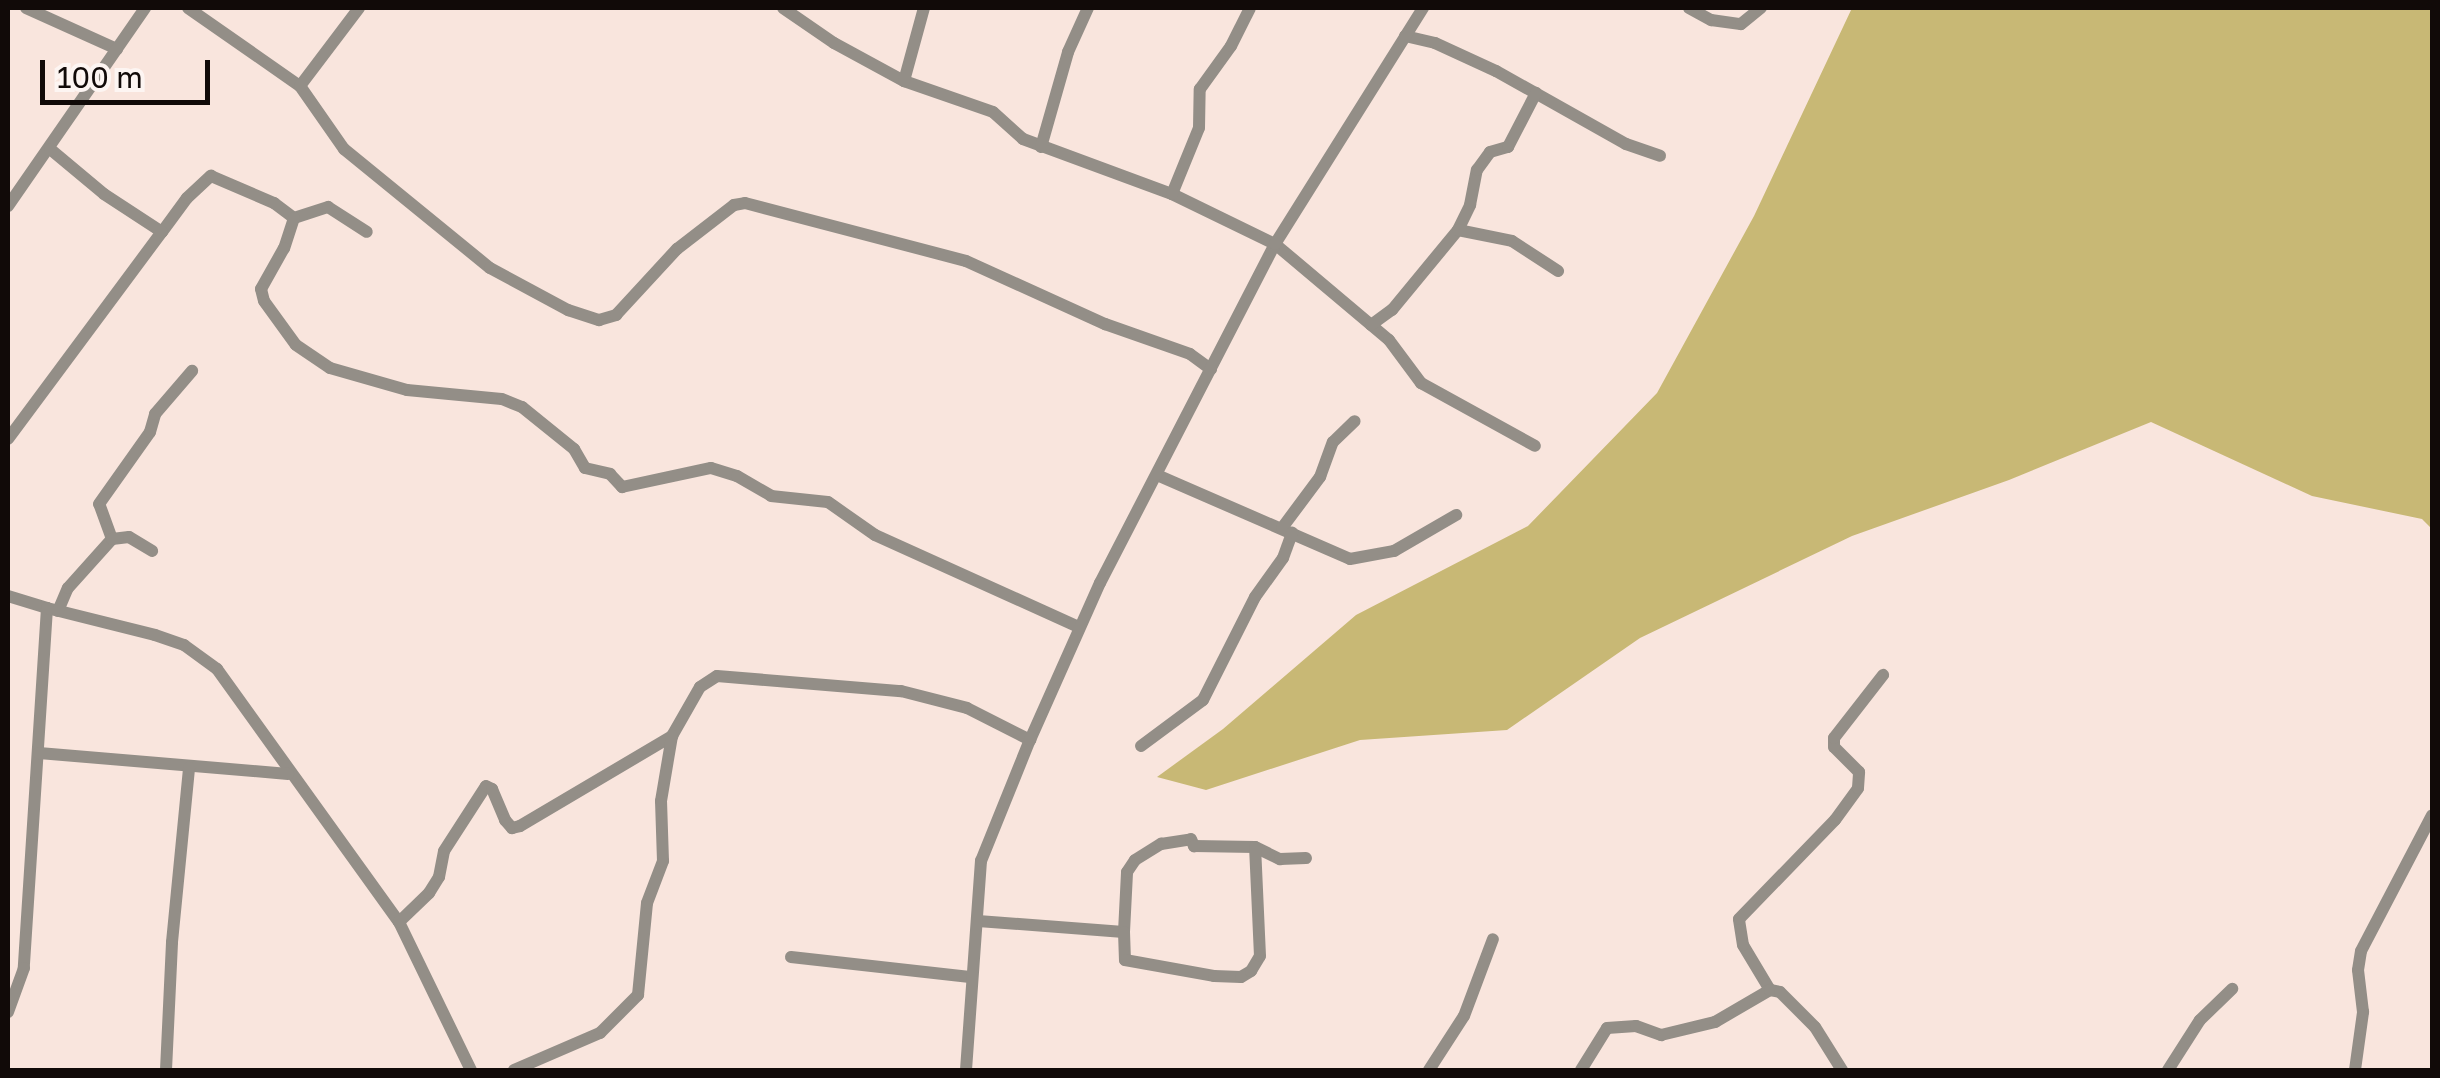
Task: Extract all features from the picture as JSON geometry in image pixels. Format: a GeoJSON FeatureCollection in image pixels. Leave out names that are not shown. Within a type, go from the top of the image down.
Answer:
{"type":"FeatureCollection","features":[{"type":"Feature","properties":{"kind":"street"},"geometry":{"type":"LineString","coordinates":[[26,8],[117,50]]}},
{"type":"Feature","properties":{"kind":"street"},"geometry":{"type":"LineString","coordinates":[[8,206],[145,8]]}},
{"type":"Feature","properties":{"kind":"street"},"geometry":{"type":"LineString","coordinates":[[188,8],[300,86],[344,149],[490,268],[568,310],[599,320],[616,315],[677,249],[734,205],[744,204],[966,261],[1104,324],[1190,354],[1211,369]]}},
{"type":"Feature","properties":{"kind":"street"},"geometry":{"type":"LineString","coordinates":[[300,86],[359,8]]}},
{"type":"Feature","properties":{"kind":"street"},"geometry":{"type":"LineString","coordinates":[[783,8],[834,43],[904,81],[993,112],[1023,139],[1172,194],[1275,244],[1372,325],[1426,386],[1535,446]]}},
{"type":"Feature","properties":{"kind":"street"},"geometry":{"type":"LineString","coordinates":[[904,81],[924,8]]}},
{"type":"Feature","properties":{"kind":"street"},"geometry":{"type":"LineString","coordinates":[[1041,146],[1068,52],[1088,8]]}},
{"type":"Feature","properties":{"kind":"street"},"geometry":{"type":"LineString","coordinates":[[1172,194],[1199,128],[1200,88],[1231,46],[1250,8]]}},
{"type":"Feature","properties":{"kind":"street"},"geometry":{"type":"LineString","coordinates":[[966,1070],[970,977],[978,920],[976,896],[987,841],[1030,740],[1080,628],[1275,244],[1423,8]]}},
{"type":"Feature","properties":{"kind":"street"},"geometry":{"type":"LineString","coordinates":[[1690,8],[1710,20],[1741,24],[1761,8]]}},
{"type":"Feature","properties":{"kind":"street"},"geometry":{"type":"LineString","coordinates":[[1404,36],[1435,43],[1640,150],[1660,156]]}},
{"type":"Feature","properties":{"kind":"street"},"geometry":{"type":"LineString","coordinates":[[1372,325],[1392,310],[1458,230],[1470,205],[1477,170],[1490,152],[1508,147],[1536,93]]}},
{"type":"Feature","properties":{"kind":"street"},"geometry":{"type":"LineString","coordinates":[[50,149],[104,194],[162,232]]}},
{"type":"Feature","properties":{"kind":"street"},"geometry":{"type":"LineString","coordinates":[[8,439],[187,198],[211,176],[274,204],[294,218]]}},
{"type":"Feature","properties":{"kind":"street"},"geometry":{"type":"LineString","coordinates":[[294,218],[328,208],[367,232]]}},
{"type":"Feature","properties":{"kind":"street"},"geometry":{"type":"LineString","coordinates":[[294,218],[284,248],[261,289],[264,302],[296,345],[330,368],[407,390],[502,400],[522,407],[574,449],[585,468],[606,472],[622,486],[712,468],[738,476],[771,496],[828,502],[875,536],[1080,628]]}},
{"type":"Feature","properties":{"kind":"street"},"geometry":{"type":"LineString","coordinates":[[1458,230],[1512,240],[1558,271]]}},
{"type":"Feature","properties":{"kind":"street"},"geometry":{"type":"LineString","coordinates":[[112,539],[99,504],[126,470],[156,414],[192,371]]}},
{"type":"Feature","properties":{"kind":"street"},"geometry":{"type":"LineString","coordinates":[[1141,746],[1203,700],[1255,597],[1283,558],[1287,531],[1320,477],[1333,442],[1355,422]]}},
{"type":"Feature","properties":{"kind":"street"},"geometry":{"type":"LineString","coordinates":[[1157,475],[1357,559],[1394,551],[1456,515]]}},
{"type":"Feature","properties":{"kind":"street"},"geometry":{"type":"LineString","coordinates":[[8,1012],[24,968],[39,753],[41,652],[53,609],[112,539],[129,537],[152,551]]}},
{"type":"Feature","properties":{"kind":"street"},"geometry":{"type":"LineString","coordinates":[[8,596],[155,635],[197,654],[227,682],[288,774],[399,922],[471,1070]]}},
{"type":"Feature","properties":{"kind":"street"},"geometry":{"type":"LineString","coordinates":[[514,1070],[600,1033],[638,995],[647,904],[663,861],[661,801],[672,736],[700,686],[716,676],[737,676],[902,691],[967,708],[1030,740]]}},
{"type":"Feature","properties":{"kind":"street"},"geometry":{"type":"LineString","coordinates":[[1770,990],[1743,945],[1739,919],[1835,820],[1858,788],[1859,772],[1834,747],[1834,738],[1883,676]]}},
{"type":"Feature","properties":{"kind":"street"},"geometry":{"type":"LineString","coordinates":[[399,922],[430,893],[439,877],[444,850],[486,786],[492,789],[505,820],[512,828],[520,826],[672,736]]}},
{"type":"Feature","properties":{"kind":"street"},"geometry":{"type":"LineString","coordinates":[[39,753],[288,774]]}},
{"type":"Feature","properties":{"kind":"street"},"geometry":{"type":"LineString","coordinates":[[166,1070],[172,942],[189,768]]}},
{"type":"Feature","properties":{"kind":"street"},"geometry":{"type":"LineString","coordinates":[[2355,1070],[2363,1012],[2358,970],[2361,951],[2432,815]]}},
{"type":"Feature","properties":{"kind":"street"},"geometry":{"type":"LineString","coordinates":[[1255,848],[1261,929],[1260,956],[1251,971],[1241,977],[1214,976],[1125,960],[1123,886],[1135,860],[1161,844],[1190,838],[1194,846],[1255,848],[1280,859],[1306,858]]}},
{"type":"Feature","properties":{"kind":"street"},"geometry":{"type":"LineString","coordinates":[[978,920],[1124,932]]}},
{"type":"Feature","properties":{"kind":"street"},"geometry":{"type":"LineString","coordinates":[[1429,1070],[1464,1016],[1493,940]]}},
{"type":"Feature","properties":{"kind":"street"},"geometry":{"type":"LineString","coordinates":[[791,958],[970,977]]}},
{"type":"Feature","properties":{"kind":"street"},"geometry":{"type":"LineString","coordinates":[[2168,1070],[2200,1020],[2232,989]]}},
{"type":"Feature","properties":{"kind":"street"},"geometry":{"type":"LineString","coordinates":[[1581,1070],[1607,1028],[1636,1026],[1661,1035],[1715,1022],[1770,990],[1780,992],[1815,1028],[1842,1070]]}},
{"type":"Feature","properties":{"kind":"shaded area"},"geometry":{"type":"Polygon","coordinates":[[[1852,8],[2432,8],[2432,529],[2422,519],[2312,496],[2151,422],[2009,480],[1852,536],[1640,638],[1507,730],[1360,740],[1206,790],[1157,777],[1223,729],[1356,615],[1528,526],[1657,393],[1754,216],[1852,8]]]}}]}
